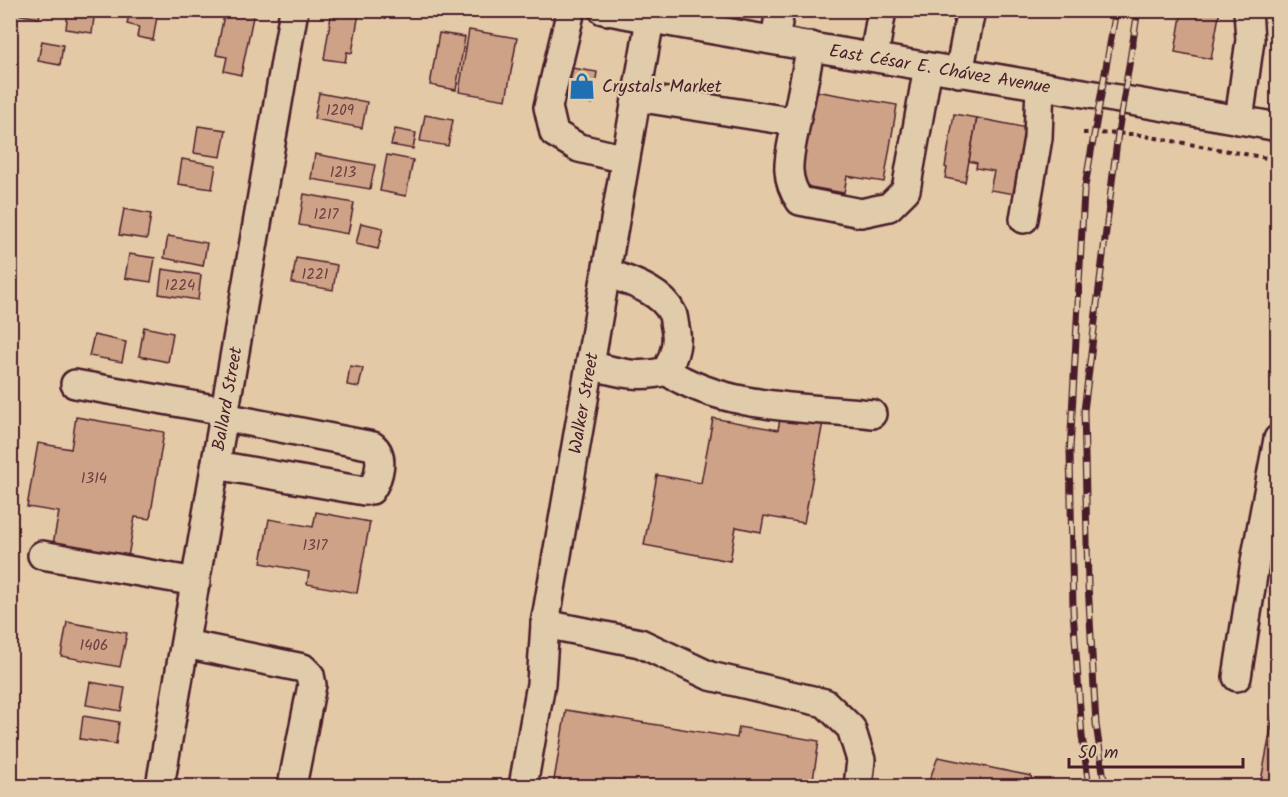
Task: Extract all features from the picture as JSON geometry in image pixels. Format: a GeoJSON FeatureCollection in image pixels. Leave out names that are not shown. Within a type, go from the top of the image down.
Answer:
{"type":"FeatureCollection","features":[{"type":"Feature","properties":{"kind":"street","name":"Ballard Street"},"geometry":{"type":"LineString","coordinates":[[160,786],[294,10]]}},
{"type":"Feature","properties":{"kind":"street"},"geometry":{"type":"LineString","coordinates":[[571,10],[548,107],[554,133],[579,148],[625,159]]}},
{"type":"Feature","properties":{"kind":"street"},"geometry":{"type":"LineString","coordinates":[[775,40],[780,10]]}},
{"type":"Feature","properties":{"kind":"street"},"geometry":{"type":"LineString","coordinates":[[874,57],[882,10]]}},
{"type":"Feature","properties":{"kind":"street"},"geometry":{"type":"LineString","coordinates":[[959,73],[971,10]]}},
{"type":"Feature","properties":{"kind":"street"},"geometry":{"type":"LineString","coordinates":[[1239,120],[1250,40],[1248,10]]}},
{"type":"Feature","properties":{"kind":"street","name":"East César E. Chávez Avenue"},"geometry":{"type":"LineString","coordinates":[[612,11],[1278,127]]}},
{"type":"Feature","properties":{"kind":"street","name":"Walker Street"},"geometry":{"type":"LineString","coordinates":[[522,786],[541,684],[545,624],[650,19]]}},
{"type":"Feature","properties":{"kind":"street"},"geometry":{"type":"LineString","coordinates":[[811,46],[788,169],[791,188],[800,201],[861,213],[890,207],[906,190],[928,67]]}},
{"type":"Feature","properties":{"kind":"street"},"geometry":{"type":"LineString","coordinates":[[1024,219],[1038,138],[1040,86]]}},
{"type":"Feature","properties":{"kind":"street"},"geometry":{"type":"LineString","coordinates":[[636,97],[796,122]]}},
{"type":"Feature","properties":{"kind":"street"},"geometry":{"type":"LineString","coordinates":[[590,365],[626,374],[650,376],[666,371],[674,358],[678,337],[672,313],[661,299],[641,286],[606,272]]}},
{"type":"Feature","properties":{"kind":"street"},"geometry":{"type":"LineString","coordinates":[[666,371],[708,392],[739,399],[872,414]]}},
{"type":"Feature","properties":{"kind":"street"},"geometry":{"type":"LineString","coordinates":[[75,384],[373,446],[379,451],[380,460],[375,485],[371,490],[364,491],[216,465]]}},
{"type":"Feature","properties":{"kind":"street"},"geometry":{"type":"LineString","coordinates":[[1237,677],[1256,556],[1278,439]]}},
{"type":"Feature","properties":{"kind":"street"},"geometry":{"type":"LineString","coordinates":[[42,555],[195,582]]}},
{"type":"Feature","properties":{"kind":"street"},"geometry":{"type":"LineString","coordinates":[[545,624],[640,643],[710,676],[825,703],[851,728],[861,760],[858,786]]}},
{"type":"Feature","properties":{"kind":"street"},"geometry":{"type":"LineString","coordinates":[[185,644],[303,668],[310,675],[312,685],[292,786]]}},
{"type":"Feature","properties":{"kind":"path"},"geometry":{"type":"LineString","coordinates":[[1083,134],[1134,134],[1278,160]]}},
{"type":"Feature","properties":{"kind":"path"},"geometry":{"type":"LineString","coordinates":[[10,780],[50,786]]}},
{"type":"Feature","properties":{"kind":"building"},"geometry":{"type":"Polygon","coordinates":[[[10,10],[41,10],[39,18],[10,13],[10,10]]]}},
{"type":"Feature","properties":{"kind":"building"},"geometry":{"type":"Polygon","coordinates":[[[68,10],[95,10],[92,33],[66,29],[68,10]]]}},
{"type":"Feature","properties":{"kind":"building"},"geometry":{"type":"Polygon","coordinates":[[[130,10],[158,10],[153,40],[137,37],[139,27],[127,24],[130,10]]]}},
{"type":"Feature","properties":{"kind":"building"},"geometry":{"type":"Polygon","coordinates":[[[225,10],[254,12],[241,75],[224,71],[227,57],[216,55],[225,10]]]}},
{"type":"Feature","properties":{"kind":"building"},"geometry":{"type":"Polygon","coordinates":[[[332,10],[359,13],[352,53],[347,52],[345,62],[324,59],[332,10]]]}},
{"type":"Feature","properties":{"kind":"building"},"geometry":{"type":"Polygon","coordinates":[[[842,10],[868,10],[868,15],[842,10]]]}},
{"type":"Feature","properties":{"kind":"building"},"geometry":{"type":"Polygon","coordinates":[[[1182,10],[1220,10],[1211,59],[1175,52],[1182,10]]]}},
{"type":"Feature","properties":{"kind":"building"},"geometry":{"type":"Polygon","coordinates":[[[469,30],[517,38],[506,100],[459,92],[469,30]]]}},
{"type":"Feature","properties":{"kind":"building"},"geometry":{"type":"Polygon","coordinates":[[[439,33],[465,37],[456,90],[430,85],[439,33]]]}},
{"type":"Feature","properties":{"kind":"building"},"geometry":{"type":"Polygon","coordinates":[[[42,41],[63,45],[60,65],[38,61],[42,41]]]}},
{"type":"Feature","properties":{"kind":"building"},"geometry":{"type":"Polygon","coordinates":[[[1278,42],[1278,76],[1272,75],[1278,42]]]}},
{"type":"Feature","properties":{"kind":"building","name":"Crystals Market"},"geometry":{"type":"Polygon","coordinates":[[[572,68],[597,72],[592,104],[568,100],[572,68]]]}},
{"type":"Feature","properties":{"kind":"building"},"geometry":{"type":"Polygon","coordinates":[[[815,91],[897,105],[884,182],[847,176],[844,193],[799,185],[815,91]]]}},
{"type":"Feature","properties":{"kind":"building"},"geometry":{"type":"Polygon","coordinates":[[[319,93],[367,102],[362,128],[314,119],[319,93]]]}},
{"type":"Feature","properties":{"kind":"building"},"geometry":{"type":"Polygon","coordinates":[[[954,114],[977,118],[965,182],[945,178],[954,114]]]}},
{"type":"Feature","properties":{"kind":"building"},"geometry":{"type":"Polygon","coordinates":[[[425,115],[453,120],[448,146],[420,141],[425,115]]]}},
{"type":"Feature","properties":{"kind":"building"},"geometry":{"type":"Polygon","coordinates":[[[977,118],[1027,128],[1015,194],[990,190],[994,171],[976,168],[977,163],[969,161],[977,118]]]}},
{"type":"Feature","properties":{"kind":"building"},"geometry":{"type":"Polygon","coordinates":[[[198,126],[226,130],[221,157],[194,153],[198,126]]]}},
{"type":"Feature","properties":{"kind":"building"},"geometry":{"type":"Polygon","coordinates":[[[395,129],[416,133],[413,149],[391,145],[395,129]]]}},
{"type":"Feature","properties":{"kind":"building"},"geometry":{"type":"Polygon","coordinates":[[[315,154],[375,165],[370,189],[311,179],[315,154]]]}},
{"type":"Feature","properties":{"kind":"building"},"geometry":{"type":"Polygon","coordinates":[[[387,155],[413,160],[406,196],[380,191],[387,155]]]}},
{"type":"Feature","properties":{"kind":"building"},"geometry":{"type":"Polygon","coordinates":[[[182,159],[216,165],[212,189],[178,184],[182,159]]]}},
{"type":"Feature","properties":{"kind":"building"},"geometry":{"type":"Polygon","coordinates":[[[304,194],[354,203],[348,234],[299,225],[304,194]]]}},
{"type":"Feature","properties":{"kind":"building"},"geometry":{"type":"Polygon","coordinates":[[[124,209],[151,214],[147,239],[119,235],[124,209]]]}},
{"type":"Feature","properties":{"kind":"building"},"geometry":{"type":"Polygon","coordinates":[[[361,223],[383,228],[378,249],[356,244],[361,223]]]}},
{"type":"Feature","properties":{"kind":"building"},"geometry":{"type":"Polygon","coordinates":[[[168,236],[207,243],[203,266],[164,258],[168,236]]]}},
{"type":"Feature","properties":{"kind":"building"},"geometry":{"type":"Polygon","coordinates":[[[129,254],[155,258],[151,282],[125,278],[129,254]]]}},
{"type":"Feature","properties":{"kind":"building"},"geometry":{"type":"Polygon","coordinates":[[[296,258],[337,265],[333,290],[292,283],[296,258]]]}},
{"type":"Feature","properties":{"kind":"building"},"geometry":{"type":"Polygon","coordinates":[[[162,269],[201,275],[198,300],[159,294],[162,269]]]}},
{"type":"Feature","properties":{"kind":"building"},"geometry":{"type":"Polygon","coordinates":[[[144,327],[173,333],[168,362],[139,356],[144,327]]]}},
{"type":"Feature","properties":{"kind":"building"},"geometry":{"type":"Polygon","coordinates":[[[94,335],[126,342],[122,362],[89,356],[94,335]]]}},
{"type":"Feature","properties":{"kind":"building"},"geometry":{"type":"Polygon","coordinates":[[[350,366],[363,368],[359,387],[347,385],[350,366]]]}},
{"type":"Feature","properties":{"kind":"building"},"geometry":{"type":"Polygon","coordinates":[[[781,414],[823,422],[804,523],[764,516],[761,532],[736,527],[730,561],[644,545],[657,475],[701,483],[713,418],[778,430],[781,414]]]}},
{"type":"Feature","properties":{"kind":"building"},"geometry":{"type":"Polygon","coordinates":[[[76,417],[164,432],[150,519],[135,517],[128,557],[53,544],[59,512],[27,507],[38,443],[71,449],[76,417]]]}},
{"type":"Feature","properties":{"kind":"building"},"geometry":{"type":"Polygon","coordinates":[[[316,512],[370,522],[357,593],[307,584],[309,572],[261,563],[269,519],[313,527],[316,512]]]}},
{"type":"Feature","properties":{"kind":"building"},"geometry":{"type":"Polygon","coordinates":[[[67,622],[127,633],[120,667],[61,656],[67,622]]]}},
{"type":"Feature","properties":{"kind":"building"},"geometry":{"type":"Polygon","coordinates":[[[90,682],[125,688],[121,711],[86,705],[90,682]]]}},
{"type":"Feature","properties":{"kind":"building"},"geometry":{"type":"Polygon","coordinates":[[[1277,697],[1278,786],[1260,786],[1277,697]]]}},
{"type":"Feature","properties":{"kind":"building"},"geometry":{"type":"Polygon","coordinates":[[[566,710],[737,738],[739,727],[819,741],[812,786],[553,786],[566,710]]]}},
{"type":"Feature","properties":{"kind":"building"},"geometry":{"type":"Polygon","coordinates":[[[83,716],[119,722],[116,744],[80,739],[83,716]]]}},
{"type":"Feature","properties":{"kind":"building"},"geometry":{"type":"Polygon","coordinates":[[[938,757],[1031,776],[1033,786],[927,786],[938,757]]]}},
{"type":"Feature","properties":{"kind":"railway"},"geometry":{"type":"LineString","coordinates":[[1089,786],[1082,736],[1073,610],[1070,451],[1084,192],[1116,10]]}},
{"type":"Feature","properties":{"kind":"railway"},"geometry":{"type":"LineString","coordinates":[[1105,786],[1096,724],[1088,584],[1084,411],[1118,133],[1138,10]]}},
{"type":"Feature","properties":{"kind":"place","name":"Crystals Market"},"geometry":{"type":"Point","coordinates":[582,86]}}]}
